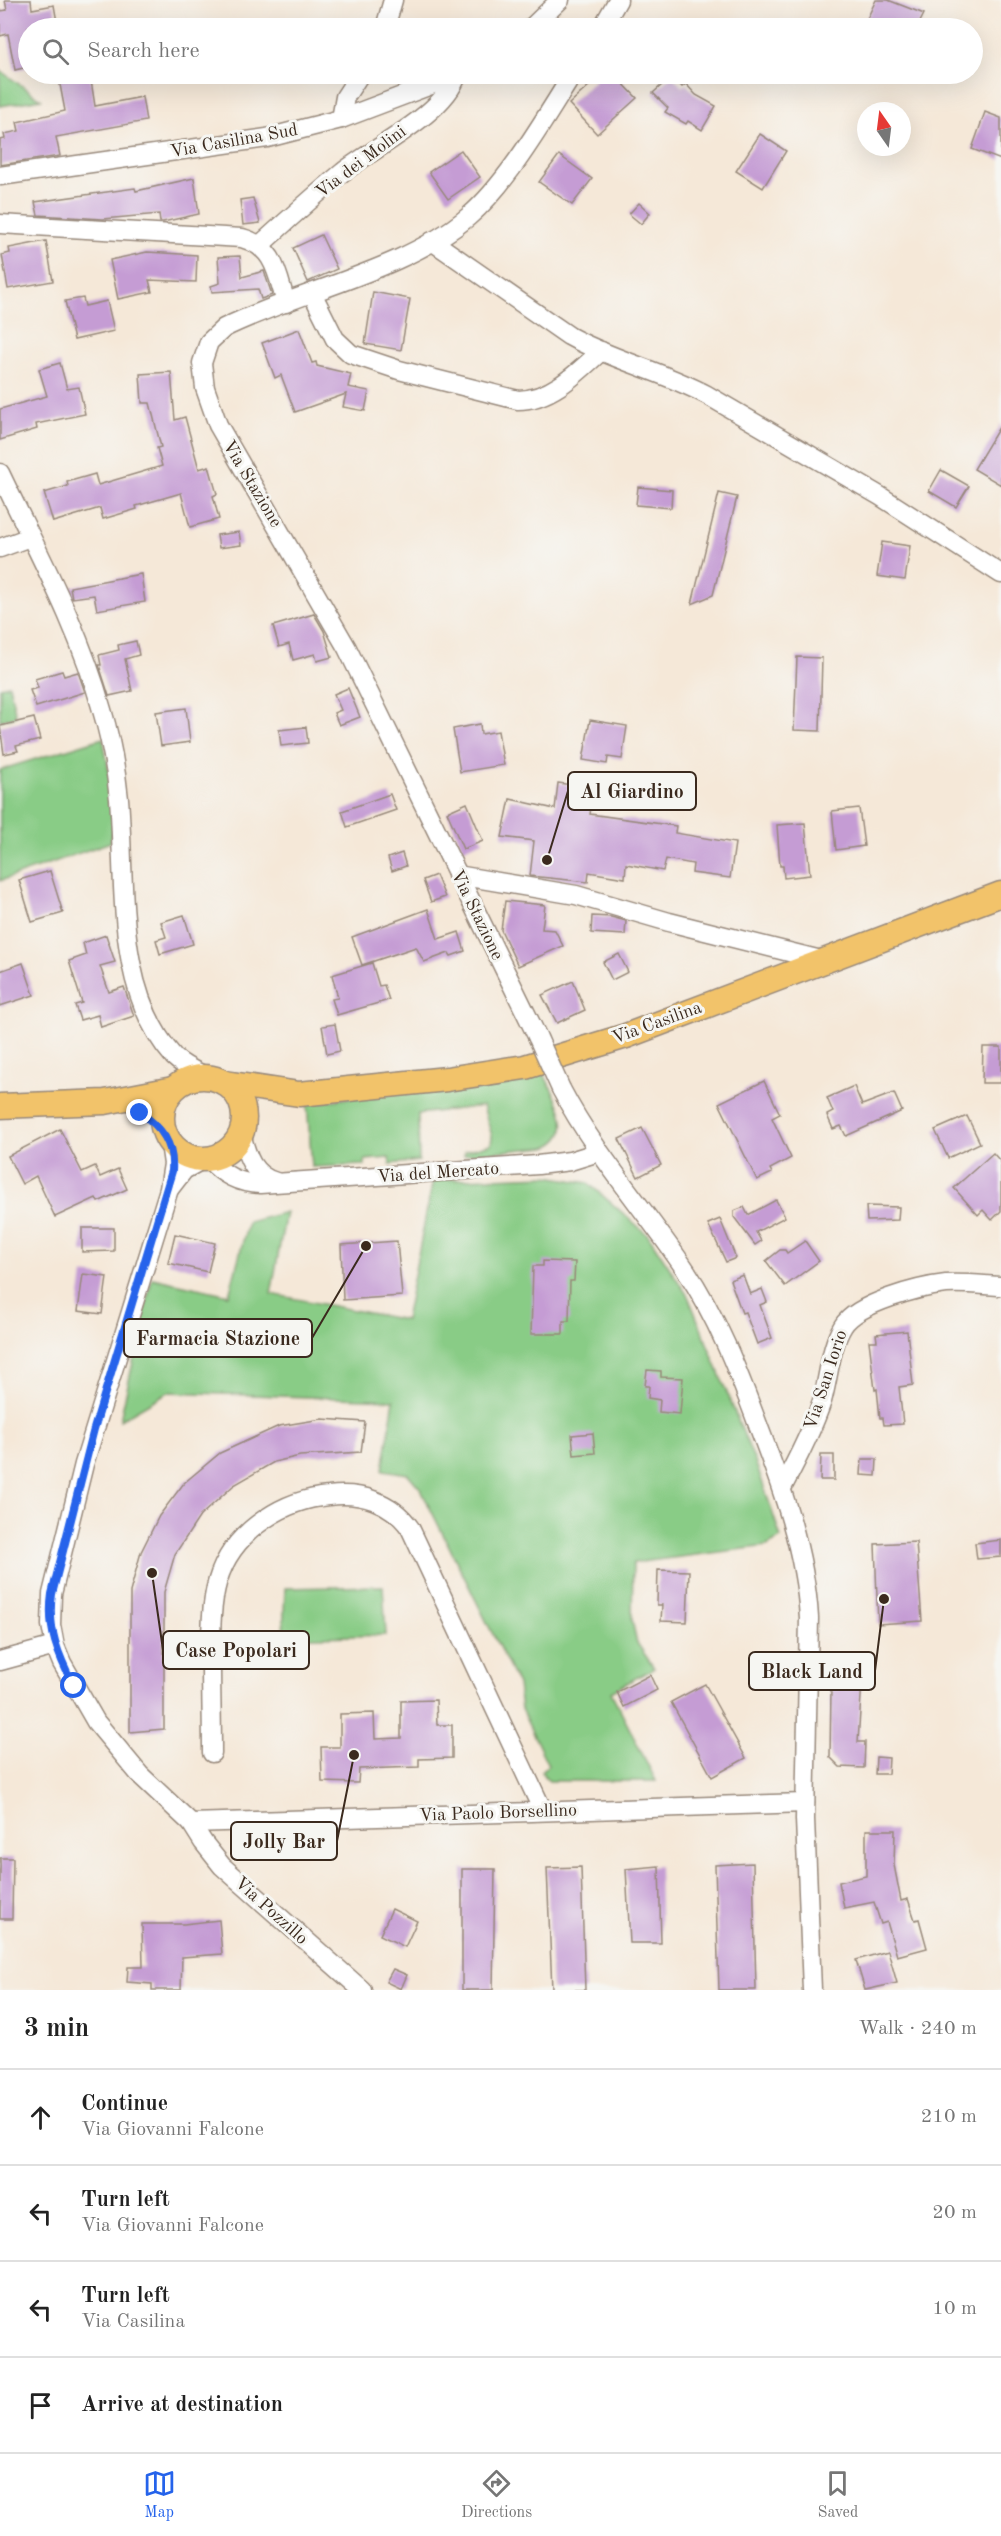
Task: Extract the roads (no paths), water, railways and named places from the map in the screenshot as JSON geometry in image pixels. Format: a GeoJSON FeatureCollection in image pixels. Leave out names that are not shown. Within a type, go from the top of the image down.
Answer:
{"type":"FeatureCollection","features":[{"type":"Feature","properties":{"kind":"main road","name":"Via Casilina"},"geometry":{"type":"LineString","coordinates":[[217,1080],[256,1089],[299,1094],[468,1076],[540,1063],[644,1029],[821,960],[1001,894]]}},
{"type":"Feature","properties":{"kind":"main road"},"geometry":{"type":"LineString","coordinates":[[0,1106],[105,1102],[176,1087],[187,1080],[217,1080],[240,1100],[242,1129],[228,1150],[205,1159],[189,1158],[178,1152],[148,1118],[135,1110],[105,1102]]}},
{"type":"Feature","properties":{"kind":"main road"},"geometry":{"type":"LineString","coordinates":[[167,1139],[162,1123],[162,1111],[176,1087]]}},
{"type":"Feature","properties":{"kind":"main road","name":"Via Casilina"},"geometry":{"type":"LineString","coordinates":[[242,1129],[261,1107],[299,1094]]}},
{"type":"Feature","properties":{"kind":"street"},"geometry":{"type":"LineString","coordinates":[[388,18],[393,0]]}},
{"type":"Feature","properties":{"kind":"street"},"geometry":{"type":"LineString","coordinates":[[541,18],[560,0]]}},
{"type":"Feature","properties":{"kind":"street"},"geometry":{"type":"LineString","coordinates":[[608,18],[618,0]]}},
{"type":"Feature","properties":{"kind":"street"},"geometry":{"type":"LineString","coordinates":[[341,119],[345,97],[353,84]]}},
{"type":"Feature","properties":{"kind":"street","name":"Via Casilina Sud"},"geometry":{"type":"LineString","coordinates":[[0,176],[237,144],[341,119],[432,84]]}},
{"type":"Feature","properties":{"kind":"street","name":"Via dei Molini"},"geometry":{"type":"LineString","coordinates":[[260,245],[345,171],[437,105],[454,84]]}},
{"type":"Feature","properties":{"kind":"street","name":"Via Stazione"},"geometry":{"type":"LineString","coordinates":[[566,84],[525,147],[483,202],[459,224],[432,241],[229,326],[212,338],[205,349],[202,363],[207,395],[226,443],[347,648],[561,1089],[599,1152],[658,1231],[706,1303],[735,1364],[782,1488],[799,1548],[808,1601],[809,1681],[805,1803],[812,1990]]}},
{"type":"Feature","properties":{"kind":"street"},"geometry":{"type":"LineString","coordinates":[[0,224],[242,238],[260,245],[274,264],[286,303]]}},
{"type":"Feature","properties":{"kind":"street"},"geometry":{"type":"LineString","coordinates":[[432,241],[559,330],[601,351],[670,377],[707,395],[880,496],[1001,574]]}},
{"type":"Feature","properties":{"kind":"street"},"geometry":{"type":"LineString","coordinates":[[312,293],[335,339],[351,354],[399,370],[518,400],[532,399],[545,394],[574,375],[601,351]]}},
{"type":"Feature","properties":{"kind":"street"},"geometry":{"type":"LineString","coordinates":[[0,473],[80,643],[105,721],[116,770],[122,894],[132,964],[150,1017],[175,1057],[178,1073],[176,1087]]}},
{"type":"Feature","properties":{"kind":"street"},"geometry":{"type":"LineString","coordinates":[[0,548],[30,537]]}},
{"type":"Feature","properties":{"kind":"street"},"geometry":{"type":"LineString","coordinates":[[457,874],[576,895],[669,922],[821,960]]}},
{"type":"Feature","properties":{"kind":"street"},"geometry":{"type":"LineString","coordinates":[[175,1057],[217,1080]]}},
{"type":"Feature","properties":{"kind":"street"},"geometry":{"type":"LineString","coordinates":[[242,1129],[248,1158],[254,1169],[262,1177],[276,1182]]}},
{"type":"Feature","properties":{"kind":"street"},"geometry":{"type":"LineString","coordinates":[[167,1139],[173,1164],[169,1189]]}},
{"type":"Feature","properties":{"kind":"street","name":"Via del Mercato"},"geometry":{"type":"LineString","coordinates":[[205,1159],[233,1179],[251,1183],[389,1177],[538,1165],[570,1161],[599,1152]]}},
{"type":"Feature","properties":{"kind":"street"},"geometry":{"type":"LineString","coordinates":[[169,1189],[184,1170],[205,1159]]}},
{"type":"Feature","properties":{"kind":"street","name":"Via Pozzillo"},"geometry":{"type":"LineString","coordinates":[[169,1189],[82,1472],[52,1594],[51,1625],[55,1646],[74,1686],[104,1732],[146,1782],[191,1823],[222,1866],[362,1990]]}},
{"type":"Feature","properties":{"kind":"street","name":"Via San Iorio"},"geometry":{"type":"LineString","coordinates":[[782,1488],[819,1410],[840,1332],[853,1314],[871,1305],[935,1286],[962,1284],[1001,1286]]}},
{"type":"Feature","properties":{"kind":"street"},"geometry":{"type":"LineString","coordinates":[[212,1753],[212,1607],[218,1577],[230,1552],[248,1532],[262,1521],[296,1503],[338,1495],[364,1497],[378,1501],[394,1511],[410,1528],[543,1811]]}},
{"type":"Feature","properties":{"kind":"street"},"geometry":{"type":"LineString","coordinates":[[0,1661],[55,1646]]}},
{"type":"Feature","properties":{"kind":"street","name":"Via Paolo Borsellino"},"geometry":{"type":"LineString","coordinates":[[191,1823],[805,1803]]}},
{"type":"Feature","properties":{"kind":"place","name":"Al Giardino"},"geometry":{"type":"Point","coordinates":[547,860]}},
{"type":"Feature","properties":{"kind":"place","name":"Farmacia Stazione"},"geometry":{"type":"Point","coordinates":[366,1246]}},
{"type":"Feature","properties":{"kind":"place","name":"Case Popolari"},"geometry":{"type":"Point","coordinates":[152,1573]}},
{"type":"Feature","properties":{"kind":"place","name":"Black Land"},"geometry":{"type":"Point","coordinates":[884,1599]}},
{"type":"Feature","properties":{"kind":"place","name":"Jolly Bar"},"geometry":{"type":"Point","coordinates":[354,1755]}}]}
